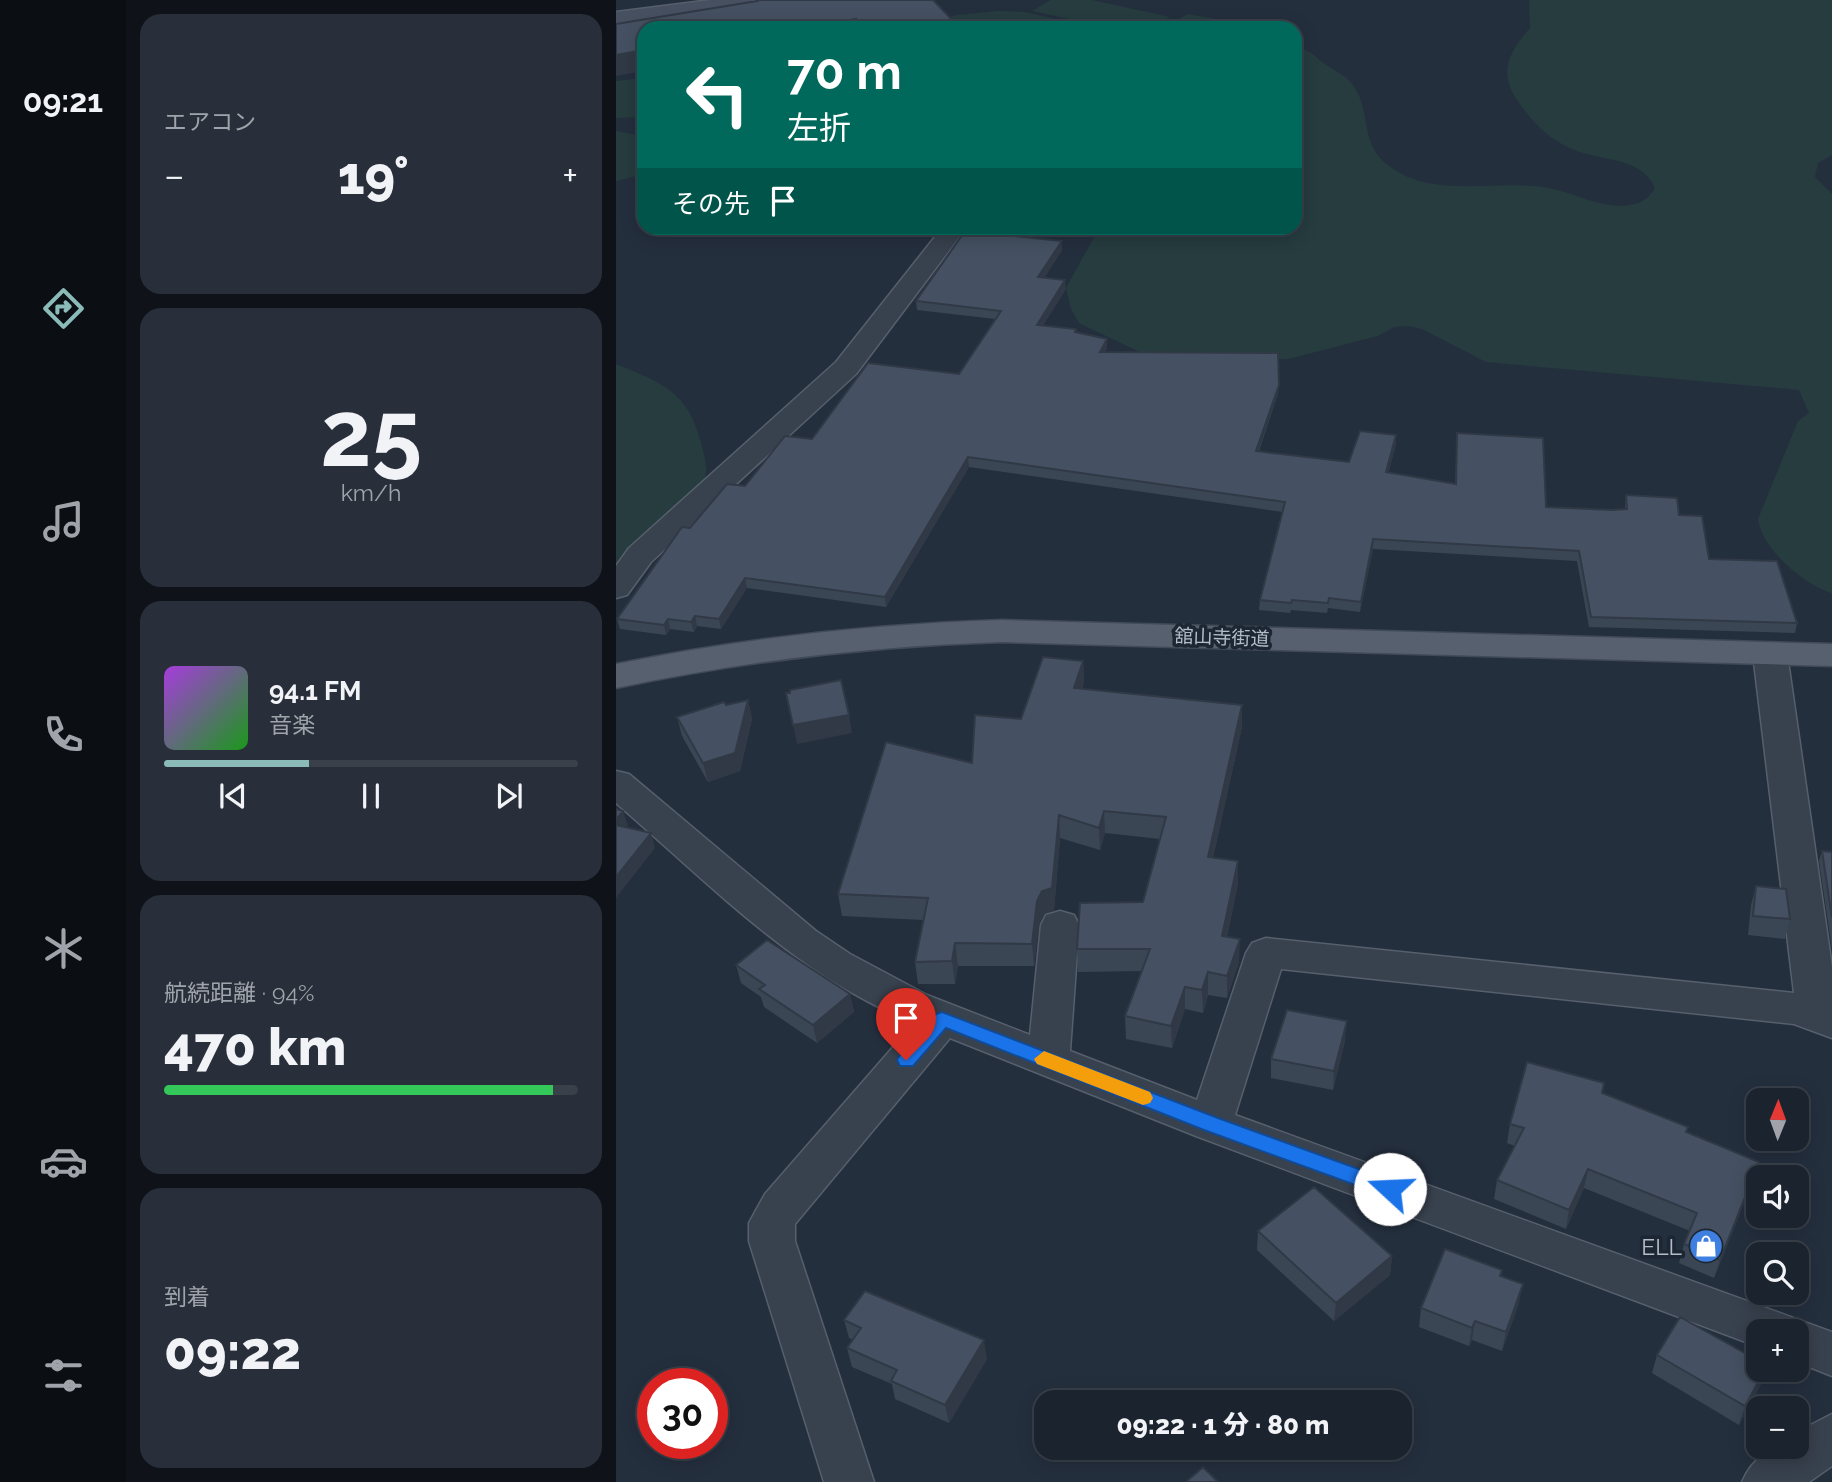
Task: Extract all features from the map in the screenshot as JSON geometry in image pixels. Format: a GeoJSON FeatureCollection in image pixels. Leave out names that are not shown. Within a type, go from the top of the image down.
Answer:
{"type":"FeatureCollection","features":[{"type":"Feature","properties":{"kind":"main road"},"geometry":{"type":"LineString","coordinates":[[616,18],[763,0]]}},
{"type":"Feature","properties":{"kind":"main road","name":"舘山寺街道"},"geometry":{"type":"LineString","coordinates":[[616,676],[723,654],[813,641],[965,631],[1832,655]]}},
{"type":"Feature","properties":{"kind":"street"},"geometry":{"type":"LineString","coordinates":[[616,588],[640,555],[846,368],[949,235]]}},
{"type":"Feature","properties":{"kind":"street"},"geometry":{"type":"LineString","coordinates":[[1770,653],[1815,989],[1822,1018]]}},
{"type":"Feature","properties":{"kind":"street"},"geometry":{"type":"LineString","coordinates":[[616,783],[802,940],[873,986],[942,1019],[1211,1124],[1746,1322]]}},
{"type":"Feature","properties":{"kind":"street"},"geometry":{"type":"LineString","coordinates":[[1048,1060],[1060,925]]}},
{"type":"Feature","properties":{"kind":"street"},"geometry":{"type":"LineString","coordinates":[[1211,1124],[1266,953],[1797,1009],[1822,1018]]}},
{"type":"Feature","properties":{"kind":"street"},"geometry":{"type":"LineString","coordinates":[[849,1482],[772,1241],[772,1223],[781,1206],[942,1019]]}},
{"type":"Feature","properties":{"kind":"street"},"geometry":{"type":"LineString","coordinates":[[1809,1345],[1832,1354]]}},
{"type":"Feature","properties":{"kind":"street"},"geometry":{"type":"LineString","coordinates":[[1767,1482],[1832,1437]]}},
{"type":"Feature","properties":{"kind":"green space"},"geometry":{"type":"Polygon","coordinates":[[[1051,0],[1092,0],[1170,17],[1163,21],[1078,21],[1032,11],[1051,0]]]}},
{"type":"Feature","properties":{"kind":"green space"},"geometry":{"type":"Polygon","coordinates":[[[1529,0],[1832,0],[1832,155],[1818,163],[1815,177],[1832,194],[1832,593],[1809,583],[1786,564],[1767,542],[1758,519],[1798,421],[1809,413],[1799,390],[1486,362],[1422,329],[1408,326],[1394,327],[1378,336],[1288,359],[1152,358],[1079,323],[1071,309],[1066,288],[1095,235],[1302,235],[1302,49],[1344,76],[1355,88],[1363,106],[1371,144],[1383,161],[1401,174],[1441,185],[1548,188],[1608,205],[1630,205],[1645,200],[1655,188],[1641,171],[1622,162],[1577,151],[1558,142],[1535,123],[1517,100],[1508,80],[1507,70],[1512,53],[1530,28],[1529,0]]]}},
{"type":"Feature","properties":{"kind":"green space"},"geometry":{"type":"Polygon","coordinates":[[[998,11],[1025,12],[1065,21],[933,21],[957,15],[998,11]]]}},
{"type":"Feature","properties":{"kind":"green space"},"geometry":{"type":"Polygon","coordinates":[[[1188,14],[1219,21],[1174,21],[1188,14]]]}},
{"type":"Feature","properties":{"kind":"green space"},"geometry":{"type":"Polygon","coordinates":[[[637,79],[637,117],[616,118],[616,81],[637,79]]]}},
{"type":"Feature","properties":{"kind":"green space"},"geometry":{"type":"Polygon","coordinates":[[[616,131],[637,135],[637,176],[616,181],[616,131]]]}},
{"type":"Feature","properties":{"kind":"green space"},"geometry":{"type":"Polygon","coordinates":[[[616,364],[660,384],[681,400],[696,425],[706,471],[704,480],[689,500],[616,566],[616,364]]]}},
{"type":"Feature","properties":{"kind":"building"},"geometry":{"type":"Polygon","coordinates":[[[933,0],[953,21],[637,21],[637,51],[616,55],[616,24],[757,1],[933,0]]]}},
{"type":"Feature","properties":{"kind":"building"},"geometry":{"type":"Polygon","coordinates":[[[962,235],[1004,235],[1062,241],[1038,277],[1065,280],[1037,325],[1076,329],[1075,332],[1107,339],[1100,352],[1278,353],[1279,385],[1256,451],[1349,462],[1360,431],[1396,435],[1386,472],[1456,484],[1457,433],[1543,438],[1546,507],[1627,509],[1626,495],[1677,498],[1679,515],[1702,516],[1709,559],[1777,561],[1797,623],[1591,617],[1579,551],[1373,539],[1361,602],[1329,598],[1328,603],[1260,600],[1285,502],[968,457],[885,597],[745,578],[719,619],[695,616],[691,622],[668,619],[664,625],[617,619],[682,527],[690,528],[727,484],[745,486],[785,436],[812,439],[868,363],[959,374],[1001,311],[916,301],[962,235]]]}},
{"type":"Feature","properties":{"kind":"building"},"geometry":{"type":"Polygon","coordinates":[[[1043,657],[1083,661],[1074,688],[1242,705],[1208,857],[1238,861],[1222,936],[1240,939],[1227,976],[1208,972],[1202,990],[1185,987],[1171,1026],[1125,1016],[1150,949],[1077,949],[1080,903],[1143,902],[1166,817],[1104,811],[1099,828],[1059,815],[1052,888],[1042,891],[1037,901],[1032,944],[955,943],[952,961],[915,962],[928,898],[838,894],[886,742],[972,763],[975,715],[1021,719],[1043,657]]]}},
{"type":"Feature","properties":{"kind":"building"},"geometry":{"type":"Polygon","coordinates":[[[841,680],[849,715],[793,725],[786,693],[841,680]]]}},
{"type":"Feature","properties":{"kind":"building"},"geometry":{"type":"Polygon","coordinates":[[[748,700],[735,753],[703,763],[677,717],[724,702],[726,705],[748,700]]]}},
{"type":"Feature","properties":{"kind":"building"},"geometry":{"type":"Polygon","coordinates":[[[616,809],[623,811],[616,820],[616,809]]]}},
{"type":"Feature","properties":{"kind":"building"},"geometry":{"type":"Polygon","coordinates":[[[616,825],[651,833],[616,877],[616,825]]]}},
{"type":"Feature","properties":{"kind":"building"},"geometry":{"type":"Polygon","coordinates":[[[1822,851],[1832,852],[1832,918],[1822,851]]]}},
{"type":"Feature","properties":{"kind":"building"},"geometry":{"type":"Polygon","coordinates":[[[1756,886],[1786,889],[1790,919],[1753,916],[1756,886]]]}},
{"type":"Feature","properties":{"kind":"building"},"geometry":{"type":"Polygon","coordinates":[[[767,940],[850,994],[813,1025],[759,989],[765,985],[736,965],[767,940]]]}},
{"type":"Feature","properties":{"kind":"building"},"geometry":{"type":"Polygon","coordinates":[[[1287,1010],[1347,1021],[1334,1071],[1271,1059],[1287,1010]]]}},
{"type":"Feature","properties":{"kind":"building"},"geometry":{"type":"Polygon","coordinates":[[[1527,1062],[1604,1083],[1602,1093],[1688,1127],[1686,1132],[1759,1162],[1758,1165],[1746,1165],[1746,1195],[1720,1260],[1684,1244],[1697,1213],[1588,1169],[1569,1210],[1497,1180],[1524,1128],[1510,1124],[1527,1062]]]}},
{"type":"Feature","properties":{"kind":"building"},"geometry":{"type":"Polygon","coordinates":[[[1314,1187],[1392,1256],[1336,1303],[1258,1231],[1314,1187]]]}},
{"type":"Feature","properties":{"kind":"building"},"geometry":{"type":"Polygon","coordinates":[[[1445,1249],[1502,1270],[1500,1276],[1523,1284],[1506,1332],[1475,1321],[1472,1328],[1421,1308],[1445,1249]]]}},
{"type":"Feature","properties":{"kind":"building"},"geometry":{"type":"Polygon","coordinates":[[[865,1291],[984,1340],[945,1405],[891,1381],[897,1370],[847,1348],[861,1328],[844,1320],[865,1291]]]}},
{"type":"Feature","properties":{"kind":"building"},"geometry":{"type":"Polygon","coordinates":[[[1680,1317],[1746,1354],[1746,1382],[1758,1382],[1751,1396],[1746,1396],[1745,1406],[1657,1355],[1680,1317]]]}},
{"type":"Feature","properties":{"kind":"building"},"geometry":{"type":"Polygon","coordinates":[[[1203,1467],[1218,1482],[1186,1482],[1203,1467]]]}},
{"type":"Feature","properties":{"kind":"slow traffic"},"geometry":{"type":"LineString","coordinates":[[1044,1059],[1143,1098]]}},
{"type":"Feature","properties":{"kind":"place","name":"ELL"},"geometry":{"type":"Point","coordinates":[1706,1246]}},
{"type":"Feature","properties":{"kind":"route"},"geometry":{"type":"LineString","coordinates":[[906,1060],[942,1019],[1211,1124],[1390,1189]]}}]}
